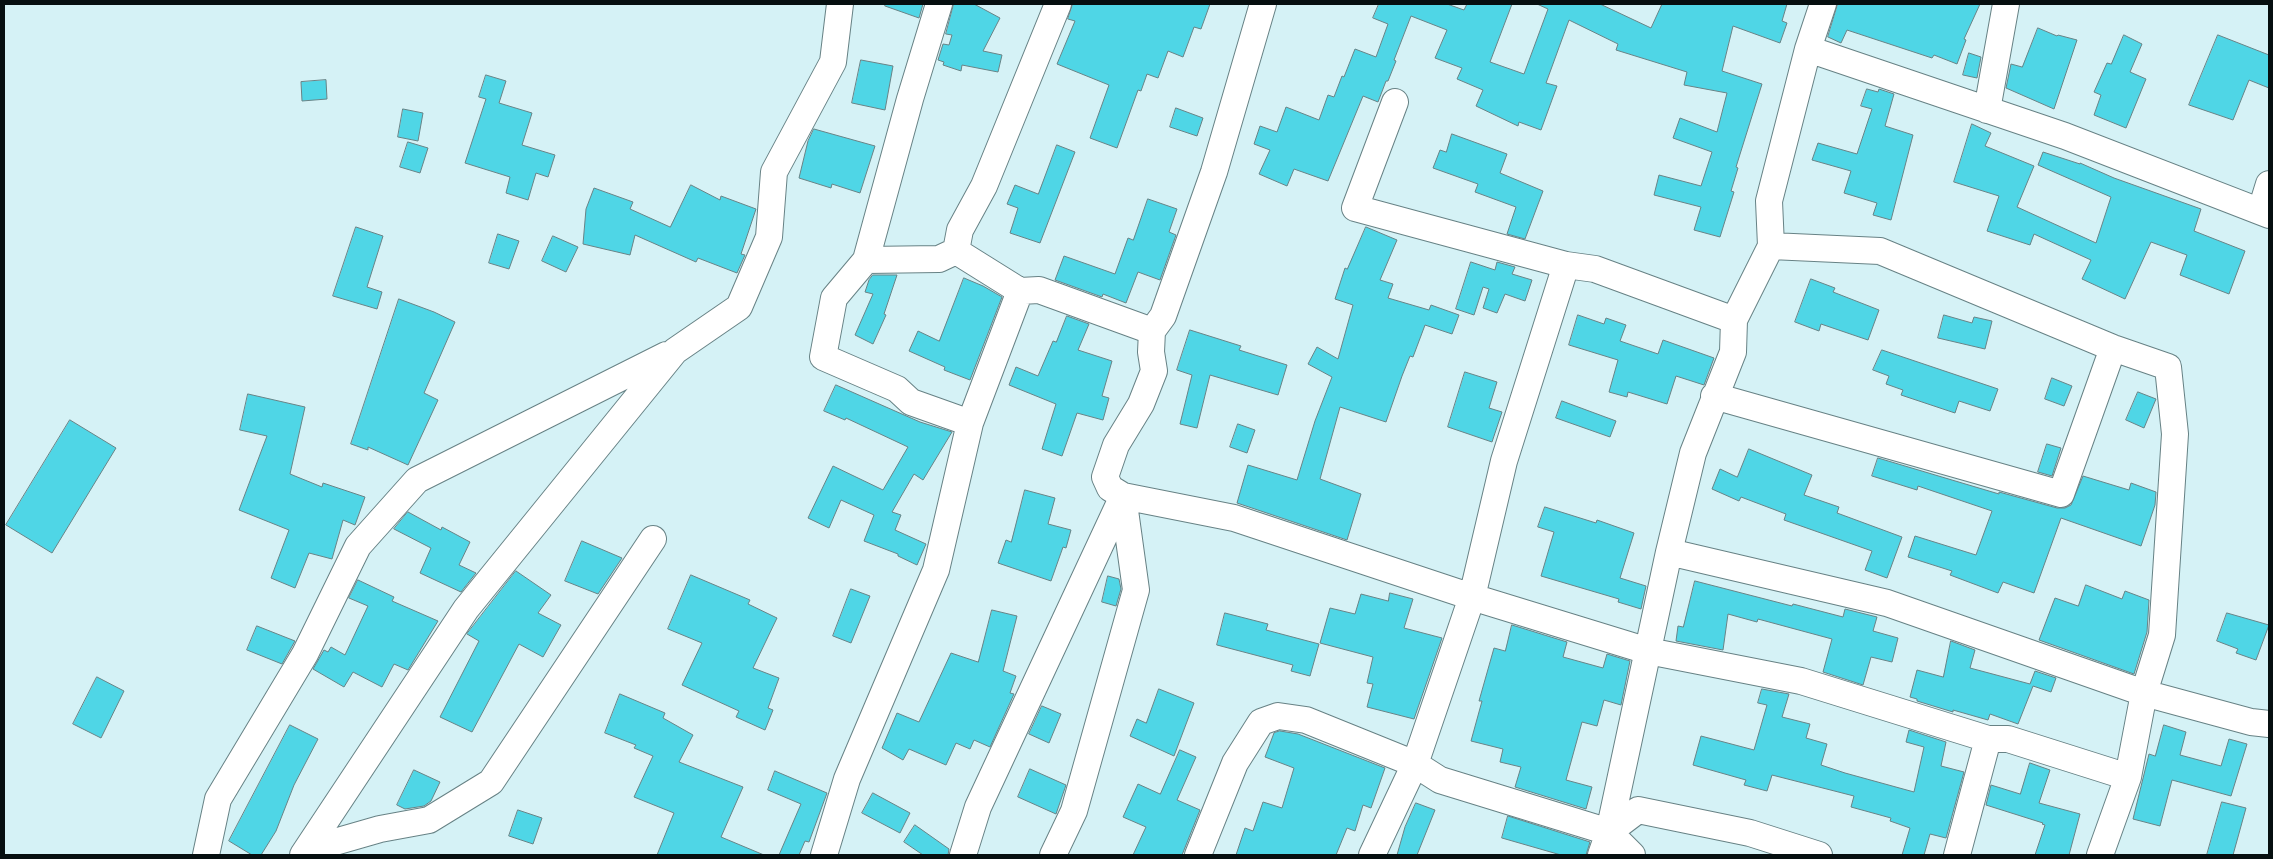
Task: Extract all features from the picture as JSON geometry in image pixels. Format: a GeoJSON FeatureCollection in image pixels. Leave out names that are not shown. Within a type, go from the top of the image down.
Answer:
{"type":"FeatureCollection","features":[{"type":"Feature","properties":{"kind":"street"},"geometry":{"type":"LineString","coordinates":[[206,855],[218,799],[306,654],[358,546],[417,480],[675,351],[739,307],[769,236],[774,172],[833,62],[840,4]]}},
{"type":"Feature","properties":{"kind":"street"},"geometry":{"type":"LineString","coordinates":[[940,4],[910,99],[866,260],[834,298],[823,357],[897,389],[911,402],[970,423]]}},
{"type":"Feature","properties":{"kind":"street"},"geometry":{"type":"LineString","coordinates":[[956,251],[960,230],[984,186],[1058,4]]}},
{"type":"Feature","properties":{"kind":"street"},"geometry":{"type":"LineString","coordinates":[[1263,4],[1214,172],[1163,316],[1152,331],[1151,352],[1154,371],[1140,404],[1116,445],[1104,477],[1110,488],[1123,496],[1234,518],[1472,597],[1648,651],[1801,681],[1988,739],[2008,739],[2128,776]]}},
{"type":"Feature","properties":{"kind":"street"},"geometry":{"type":"LineString","coordinates":[[1605,844],[1669,552],[1693,453],[1733,352],[1734,320],[1771,246],[1769,201],[1808,49],[1823,4]]}},
{"type":"Feature","properties":{"kind":"street"},"geometry":{"type":"LineString","coordinates":[[1987,110],[2006,4]]}},
{"type":"Feature","properties":{"kind":"street"},"geometry":{"type":"LineString","coordinates":[[1808,49],[2065,136],[2265,213],[2269,184]]}},
{"type":"Feature","properties":{"kind":"street"},"geometry":{"type":"LineString","coordinates":[[1395,102],[1355,208],[1566,265],[1595,270],[1734,320]]}},
{"type":"Feature","properties":{"kind":"street"},"geometry":{"type":"LineString","coordinates":[[1771,246],[1880,251],[2113,348],[2168,367],[2175,434],[2162,635],[2144,692],[2128,776],[2100,855]]}},
{"type":"Feature","properties":{"kind":"street"},"geometry":{"type":"LineString","coordinates":[[866,260],[939,260],[956,251]]}},
{"type":"Feature","properties":{"kind":"street"},"geometry":{"type":"LineString","coordinates":[[956,251],[1020,291],[1039,290],[1152,331]]}},
{"type":"Feature","properties":{"kind":"street"},"geometry":{"type":"LineString","coordinates":[[1372,855],[1415,764],[1472,597],[1504,461],[1566,265]]}},
{"type":"Feature","properties":{"kind":"street"},"geometry":{"type":"LineString","coordinates":[[824,855],[847,779],[936,570],[970,423],[1020,291]]}},
{"type":"Feature","properties":{"kind":"street"},"geometry":{"type":"LineString","coordinates":[[1714,396],[2061,494],[2113,348]]}},
{"type":"Feature","properties":{"kind":"street"},"geometry":{"type":"LineString","coordinates":[[305,853],[466,608],[675,351]]}},
{"type":"Feature","properties":{"kind":"street"},"geometry":{"type":"LineString","coordinates":[[962,855],[978,807],[1123,496]]}},
{"type":"Feature","properties":{"kind":"street"},"geometry":{"type":"LineString","coordinates":[[1053,855],[1074,811],[1136,590],[1123,496]]}},
{"type":"Feature","properties":{"kind":"street"},"geometry":{"type":"LineString","coordinates":[[305,853],[380,829],[429,820],[491,782],[653,539]]}},
{"type":"Feature","properties":{"kind":"street"},"geometry":{"type":"LineString","coordinates":[[1669,552],[1887,603],[2144,692],[2251,722],[2269,724]]}},
{"type":"Feature","properties":{"kind":"street"},"geometry":{"type":"LineString","coordinates":[[1198,855],[1236,763],[1262,722],[1278,716],[1306,720],[1415,764],[1440,780],[1632,855]]}},
{"type":"Feature","properties":{"kind":"street"},"geometry":{"type":"LineString","coordinates":[[1957,855],[1988,739]]}},
{"type":"Feature","properties":{"kind":"street"},"geometry":{"type":"LineString","coordinates":[[1605,844],[1638,810],[1750,833],[1819,855]]}},
{"type":"Feature","properties":{"kind":"building"},"geometry":{"type":"Polygon","coordinates":[[[886,4],[923,4],[919,18],[885,6],[886,4]]]}},
{"type":"Feature","properties":{"kind":"building"},"geometry":{"type":"Polygon","coordinates":[[[954,4],[974,4],[1000,18],[983,51],[1002,55],[998,72],[962,65],[961,71],[943,65],[944,62],[938,60],[943,44],[949,45],[952,35],[946,34],[954,4]]]}},
{"type":"Feature","properties":{"kind":"building"},"geometry":{"type":"Polygon","coordinates":[[[1073,4],[1210,4],[1201,29],[1194,27],[1183,57],[1168,51],[1158,78],[1147,74],[1141,91],[1138,90],[1117,148],[1090,138],[1109,85],[1057,64],[1075,21],[1068,19],[1073,4]]]}},
{"type":"Feature","properties":{"kind":"building"},"geometry":{"type":"Polygon","coordinates":[[[1379,4],[1447,4],[1464,10],[1467,4],[1512,4],[1490,62],[1524,74],[1548,9],[1537,4],[1600,4],[1651,28],[1662,4],[1787,4],[1782,21],[1787,23],[1780,43],[1733,26],[1722,71],[1762,84],[1736,167],[1738,168],[1731,191],[1734,192],[1720,237],[1694,230],[1701,207],[1654,195],[1659,175],[1701,186],[1712,152],[1673,138],[1680,118],[1717,132],[1727,93],[1684,85],[1687,72],[1616,50],[1618,44],[1569,20],[1546,83],[1557,86],[1541,130],[1519,122],[1518,126],[1476,106],[1483,90],[1457,79],[1462,68],[1435,58],[1447,30],[1411,16],[1394,60],[1396,61],[1378,102],[1363,96],[1328,181],[1294,169],[1287,186],[1259,174],[1270,150],[1254,144],[1260,126],[1277,132],[1286,107],[1319,120],[1328,95],[1334,97],[1355,49],[1376,57],[1388,24],[1373,18],[1379,4]]]}},
{"type":"Feature","properties":{"kind":"building"},"geometry":{"type":"Polygon","coordinates":[[[1838,4],[1980,4],[1964,39],[1966,40],[1957,64],[1934,55],[1932,58],[1847,30],[1841,43],[1828,37],[1838,4]]]}},
{"type":"Feature","properties":{"kind":"building"},"geometry":{"type":"Polygon","coordinates":[[[2038,28],[2057,36],[2077,40],[2054,109],[2006,88],[2011,64],[2022,67],[2038,28]]]}},
{"type":"Feature","properties":{"kind":"building"},"geometry":{"type":"Polygon","coordinates":[[[2124,35],[2142,44],[2130,72],[2146,79],[2126,128],[2094,115],[2101,95],[2094,92],[2107,63],[2111,64],[2124,35]]]}},
{"type":"Feature","properties":{"kind":"building"},"geometry":{"type":"Polygon","coordinates":[[[2218,35],[2269,55],[2269,88],[2249,80],[2233,120],[2189,105],[2218,35]]]}},
{"type":"Feature","properties":{"kind":"building"},"geometry":{"type":"Polygon","coordinates":[[[1969,53],[1981,57],[1977,78],[1963,75],[1969,53]]]}},
{"type":"Feature","properties":{"kind":"building"},"geometry":{"type":"Polygon","coordinates":[[[861,60],[893,66],[885,110],[852,103],[861,60]]]}},
{"type":"Feature","properties":{"kind":"building"},"geometry":{"type":"Polygon","coordinates":[[[486,75],[506,81],[499,103],[532,113],[522,145],[555,155],[548,177],[536,173],[528,200],[506,193],[510,177],[465,163],[486,99],[479,97],[486,75]]]}},
{"type":"Feature","properties":{"kind":"building"},"geometry":{"type":"Polygon","coordinates":[[[326,80],[327,99],[302,101],[301,82],[326,80]]]}},
{"type":"Feature","properties":{"kind":"building"},"geometry":{"type":"Polygon","coordinates":[[[1867,89],[1878,92],[1879,89],[1894,94],[1885,126],[1913,135],[1891,220],[1873,215],[1877,203],[1844,193],[1851,171],[1812,160],[1818,143],[1857,154],[1872,109],[1861,106],[1867,89]]]}},
{"type":"Feature","properties":{"kind":"building"},"geometry":{"type":"Polygon","coordinates":[[[1176,108],[1203,118],[1197,136],[1170,127],[1176,108]]]}},
{"type":"Feature","properties":{"kind":"building"},"geometry":{"type":"Polygon","coordinates":[[[403,109],[423,113],[418,141],[398,137],[403,109]]]}},
{"type":"Feature","properties":{"kind":"building"},"geometry":{"type":"Polygon","coordinates":[[[1972,124],[1991,133],[1985,146],[2034,166],[2017,207],[2096,243],[2111,197],[2038,165],[2043,152],[2080,163],[2114,178],[2201,209],[2194,231],[2245,251],[2229,294],[2180,275],[2187,255],[2151,242],[2125,299],[2082,279],[2091,260],[2034,234],[2030,245],[1987,231],[1999,196],[1954,182],[1972,124]]]}},
{"type":"Feature","properties":{"kind":"building"},"geometry":{"type":"Polygon","coordinates":[[[814,129],[875,146],[860,193],[832,184],[831,188],[799,178],[808,141],[814,129]]]}},
{"type":"Feature","properties":{"kind":"building"},"geometry":{"type":"Polygon","coordinates":[[[1452,134],[1507,154],[1500,173],[1543,191],[1525,239],[1507,234],[1516,207],[1475,192],[1478,184],[1433,168],[1440,150],[1446,152],[1452,134]]]}},
{"type":"Feature","properties":{"kind":"building"},"geometry":{"type":"Polygon","coordinates":[[[408,142],[428,148],[420,173],[400,167],[408,142]]]}},
{"type":"Feature","properties":{"kind":"building"},"geometry":{"type":"Polygon","coordinates":[[[1057,145],[1075,152],[1040,243],[1010,233],[1018,208],[1007,204],[1015,185],[1038,194],[1057,145]]]}},
{"type":"Feature","properties":{"kind":"building"},"geometry":{"type":"Polygon","coordinates":[[[691,185],[720,200],[721,196],[756,209],[741,254],[745,255],[737,273],[698,258],[696,262],[635,235],[630,255],[583,244],[586,209],[594,188],[633,202],[630,209],[670,227],[691,185]]]}},
{"type":"Feature","properties":{"kind":"building"},"geometry":{"type":"Polygon","coordinates":[[[1148,199],[1177,209],[1169,232],[1176,235],[1160,280],[1138,272],[1126,303],[1103,294],[1102,297],[1055,280],[1064,256],[1115,274],[1128,238],[1133,240],[1148,199]]]}},
{"type":"Feature","properties":{"kind":"building"},"geometry":{"type":"Polygon","coordinates":[[[356,227],[383,236],[367,287],[382,292],[377,309],[333,296],[356,227]]]}},
{"type":"Feature","properties":{"kind":"building"},"geometry":{"type":"Polygon","coordinates":[[[1366,227],[1397,240],[1380,280],[1393,284],[1388,298],[1429,310],[1431,305],[1459,315],[1452,334],[1425,325],[1413,357],[1410,356],[1386,422],[1340,407],[1320,479],[1361,494],[1347,540],[1237,503],[1248,465],[1297,480],[1315,421],[1332,377],[1308,364],[1317,347],[1338,359],[1353,305],[1335,299],[1345,268],[1347,269],[1366,227]]]}},
{"type":"Feature","properties":{"kind":"building"},"geometry":{"type":"Polygon","coordinates":[[[498,234],[519,241],[509,269],[489,263],[498,234]]]}},
{"type":"Feature","properties":{"kind":"building"},"geometry":{"type":"Polygon","coordinates":[[[553,236],[578,247],[566,272],[542,261],[553,236]]]}},
{"type":"Feature","properties":{"kind":"building"},"geometry":{"type":"Polygon","coordinates":[[[1471,262],[1495,270],[1497,262],[1515,267],[1512,274],[1532,280],[1525,301],[1505,294],[1497,313],[1483,308],[1489,289],[1483,287],[1474,315],[1456,309],[1471,262]]]}},
{"type":"Feature","properties":{"kind":"building"},"geometry":{"type":"Polygon","coordinates":[[[873,275],[897,275],[884,314],[886,315],[873,344],[855,335],[873,294],[865,292],[873,275]]]}},
{"type":"Feature","properties":{"kind":"building"},"geometry":{"type":"Polygon","coordinates":[[[964,278],[1002,297],[970,380],[944,370],[945,367],[909,351],[918,331],[939,341],[964,278]]]}},
{"type":"Feature","properties":{"kind":"building"},"geometry":{"type":"Polygon","coordinates":[[[1811,279],[1835,288],[1833,292],[1879,310],[1868,340],[1821,324],[1819,331],[1795,322],[1811,279]]]}},
{"type":"Feature","properties":{"kind":"building"},"geometry":{"type":"Polygon","coordinates":[[[399,299],[455,322],[424,393],[438,400],[408,465],[368,447],[368,450],[351,444],[399,299]]]}},
{"type":"Feature","properties":{"kind":"building"},"geometry":{"type":"Polygon","coordinates":[[[1578,315],[1604,324],[1606,318],[1626,325],[1620,341],[1658,354],[1663,340],[1714,358],[1704,385],[1676,376],[1667,404],[1628,392],[1627,397],[1609,392],[1618,360],[1569,345],[1578,315]]]}},
{"type":"Feature","properties":{"kind":"building"},"geometry":{"type":"Polygon","coordinates":[[[1944,315],[1972,323],[1974,317],[1992,321],[1985,349],[1938,338],[1944,315]]]}},
{"type":"Feature","properties":{"kind":"building"},"geometry":{"type":"Polygon","coordinates":[[[1067,316],[1089,324],[1078,350],[1112,361],[1102,396],[1109,398],[1103,420],[1077,413],[1062,456],[1042,449],[1056,404],[1009,385],[1016,367],[1038,376],[1053,341],[1056,342],[1067,316]]]}},
{"type":"Feature","properties":{"kind":"building"},"geometry":{"type":"Polygon","coordinates":[[[1190,330],[1241,346],[1239,350],[1287,365],[1278,395],[1210,375],[1197,428],[1180,424],[1192,375],[1177,370],[1190,330]]]}},
{"type":"Feature","properties":{"kind":"building"},"geometry":{"type":"Polygon","coordinates":[[[1882,350],[1998,389],[1990,411],[1959,401],[1955,413],[1901,395],[1903,390],[1886,384],[1889,376],[1873,370],[1882,350]]]}},
{"type":"Feature","properties":{"kind":"building"},"geometry":{"type":"Polygon","coordinates":[[[1465,372],[1497,382],[1489,408],[1502,412],[1492,442],[1448,427],[1465,372]]]}},
{"type":"Feature","properties":{"kind":"building"},"geometry":{"type":"Polygon","coordinates":[[[2052,378],[2072,386],[2064,406],[2045,399],[2052,378]]]}},
{"type":"Feature","properties":{"kind":"building"},"geometry":{"type":"Polygon","coordinates":[[[836,385],[920,422],[952,432],[923,480],[914,474],[892,512],[901,515],[895,530],[926,544],[917,565],[898,556],[898,554],[864,541],[874,515],[841,500],[829,528],[808,518],[833,466],[883,490],[908,447],[846,418],[845,420],[824,411],[836,385]]]}},
{"type":"Feature","properties":{"kind":"building"},"geometry":{"type":"Polygon","coordinates":[[[2138,392],[2156,399],[2144,428],[2126,420],[2138,392]]]}},
{"type":"Feature","properties":{"kind":"building"},"geometry":{"type":"Polygon","coordinates":[[[248,394],[305,407],[290,474],[322,487],[323,483],[365,497],[355,525],[343,520],[332,559],[309,553],[295,588],[271,578],[289,530],[239,510],[267,436],[240,430],[248,394]]]}},
{"type":"Feature","properties":{"kind":"building"},"geometry":{"type":"Polygon","coordinates":[[[1562,401],[1616,421],[1610,437],[1556,418],[1562,401]]]}},
{"type":"Feature","properties":{"kind":"building"},"geometry":{"type":"Polygon","coordinates":[[[70,420],[116,448],[52,553],[6,525],[70,420]]]}},
{"type":"Feature","properties":{"kind":"building"},"geometry":{"type":"Polygon","coordinates":[[[1238,424],[1255,430],[1247,453],[1230,447],[1238,424]]]}},
{"type":"Feature","properties":{"kind":"building"},"geometry":{"type":"Polygon","coordinates":[[[2047,444],[2061,448],[2052,476],[2038,472],[2047,444]]]}},
{"type":"Feature","properties":{"kind":"building"},"geometry":{"type":"Polygon","coordinates":[[[1749,449],[1812,475],[1804,495],[1839,507],[1837,513],[1902,537],[1887,578],[1865,570],[1872,551],[1784,520],[1786,514],[1741,497],[1739,501],[1712,489],[1720,469],[1737,477],[1749,449]]]}},
{"type":"Feature","properties":{"kind":"building"},"geometry":{"type":"Polygon","coordinates":[[[1878,458],[1999,494],[1999,492],[2057,508],[2065,508],[2071,505],[2083,476],[2129,490],[2131,483],[2156,492],[2155,505],[2141,546],[2061,518],[2034,593],[2003,582],[1998,593],[1950,575],[1952,571],[1908,557],[1915,536],[1976,555],[1992,511],[1918,486],[1917,490],[1872,476],[1878,458]]]}},
{"type":"Feature","properties":{"kind":"building"},"geometry":{"type":"Polygon","coordinates":[[[1025,490],[1055,498],[1048,524],[1071,530],[1066,548],[1063,547],[1051,581],[998,563],[1006,540],[1011,542],[1025,490]]]}},
{"type":"Feature","properties":{"kind":"building"},"geometry":{"type":"Polygon","coordinates":[[[1545,507],[1596,523],[1597,520],[1634,533],[1620,578],[1646,586],[1641,609],[1618,602],[1619,599],[1541,576],[1554,532],[1538,527],[1545,507]]]}},
{"type":"Feature","properties":{"kind":"building"},"geometry":{"type":"Polygon","coordinates":[[[408,512],[441,530],[442,527],[470,542],[459,565],[476,573],[461,592],[420,573],[431,548],[394,529],[408,512]]]}},
{"type":"Feature","properties":{"kind":"building"},"geometry":{"type":"Polygon","coordinates":[[[582,541],[622,558],[598,594],[565,581],[582,541]]]}},
{"type":"Feature","properties":{"kind":"building"},"geometry":{"type":"Polygon","coordinates":[[[516,571],[551,595],[538,613],[561,625],[543,657],[519,644],[472,732],[440,717],[479,641],[467,634],[516,571]]]}},
{"type":"Feature","properties":{"kind":"building"},"geometry":{"type":"Polygon","coordinates":[[[691,575],[750,600],[748,604],[777,618],[753,668],[779,678],[768,708],[773,710],[765,730],[736,717],[739,711],[682,685],[702,643],[668,629],[691,575]]]}},
{"type":"Feature","properties":{"kind":"building"},"geometry":{"type":"Polygon","coordinates":[[[1108,576],[1119,579],[1121,589],[1116,606],[1102,602],[1108,576]]]}},
{"type":"Feature","properties":{"kind":"building"},"geometry":{"type":"Polygon","coordinates":[[[358,580],[394,597],[392,601],[438,621],[408,670],[394,664],[382,687],[353,672],[344,687],[313,669],[324,650],[328,652],[331,647],[345,655],[368,606],[349,598],[358,580]]]}},
{"type":"Feature","properties":{"kind":"building"},"geometry":{"type":"Polygon","coordinates":[[[1695,581],[1843,617],[1845,609],[1877,617],[1873,631],[1898,638],[1892,662],[1871,657],[1863,685],[1823,672],[1832,639],[1758,619],[1757,622],[1728,614],[1723,650],[1676,641],[1678,626],[1683,627],[1695,581]]]}},
{"type":"Feature","properties":{"kind":"building"},"geometry":{"type":"Polygon","coordinates":[[[2086,585],[2122,599],[2125,591],[2149,600],[2147,632],[2134,674],[2039,640],[2055,598],[2078,606],[2086,585]]]}},
{"type":"Feature","properties":{"kind":"building"},"geometry":{"type":"Polygon","coordinates":[[[851,589],[870,596],[851,643],[833,636],[851,589]]]}},
{"type":"Feature","properties":{"kind":"building"},"geometry":{"type":"Polygon","coordinates":[[[1390,593],[1413,599],[1404,628],[1442,638],[1414,719],[1367,707],[1373,684],[1367,683],[1373,657],[1320,643],[1330,608],[1355,614],[1361,594],[1388,601],[1390,593]]]}},
{"type":"Feature","properties":{"kind":"building"},"geometry":{"type":"Polygon","coordinates":[[[992,610],[1017,616],[1003,671],[1016,676],[1010,693],[1014,694],[990,747],[974,740],[970,749],[956,743],[946,765],[909,749],[903,760],[882,748],[897,713],[919,722],[951,653],[978,662],[992,610]]]}},
{"type":"Feature","properties":{"kind":"building"},"geometry":{"type":"Polygon","coordinates":[[[1225,613],[1268,624],[1266,630],[1319,644],[1310,676],[1291,671],[1293,665],[1217,645],[1225,613]]]}},
{"type":"Feature","properties":{"kind":"building"},"geometry":{"type":"Polygon","coordinates":[[[2227,613],[2269,625],[2256,660],[2236,653],[2238,649],[2217,641],[2227,613]]]}},
{"type":"Feature","properties":{"kind":"building"},"geometry":{"type":"Polygon","coordinates":[[[1512,625],[1567,642],[1563,657],[1603,668],[1607,654],[1630,661],[1621,705],[1604,700],[1597,726],[1582,722],[1566,780],[1592,787],[1586,809],[1515,787],[1521,767],[1500,762],[1503,749],[1471,741],[1482,701],[1479,701],[1494,648],[1505,651],[1512,625]]]}},
{"type":"Feature","properties":{"kind":"building"},"geometry":{"type":"Polygon","coordinates":[[[257,626],[295,641],[282,664],[247,650],[257,626]]]}},
{"type":"Feature","properties":{"kind":"building"},"geometry":{"type":"Polygon","coordinates":[[[1951,641],[1975,650],[1970,668],[2030,684],[2035,671],[2056,678],[2051,692],[2033,686],[2018,724],[1990,714],[1988,720],[1953,710],[1953,712],[1910,697],[1917,670],[1943,677],[1951,641]]]}},
{"type":"Feature","properties":{"kind":"building"},"geometry":{"type":"Polygon","coordinates":[[[97,677],[124,691],[101,738],[73,724],[97,677]]]}},
{"type":"Feature","properties":{"kind":"building"},"geometry":{"type":"Polygon","coordinates":[[[1159,689],[1194,703],[1174,756],[1130,736],[1137,719],[1146,723],[1159,689]]]}},
{"type":"Feature","properties":{"kind":"building"},"geometry":{"type":"Polygon","coordinates":[[[1762,689],[1789,694],[1782,717],[1810,724],[1806,738],[1827,744],[1821,765],[1845,773],[1914,792],[1924,747],[1906,742],[1909,730],[1946,742],[1941,766],[1964,772],[1946,838],[1930,834],[1924,855],[1902,855],[1910,828],[1890,821],[1891,818],[1851,807],[1854,796],[1772,775],[1767,791],[1744,785],[1746,780],[1693,765],[1701,736],[1754,750],[1767,705],[1758,703],[1762,689]]]}},
{"type":"Feature","properties":{"kind":"building"},"geometry":{"type":"Polygon","coordinates":[[[620,694],[665,713],[663,718],[693,735],[679,762],[743,787],[721,837],[764,855],[657,855],[674,813],[634,797],[653,756],[634,748],[636,745],[605,733],[620,694]]]}},
{"type":"Feature","properties":{"kind":"building"},"geometry":{"type":"Polygon","coordinates":[[[1042,706],[1061,714],[1049,743],[1029,734],[1042,706]]]}},
{"type":"Feature","properties":{"kind":"building"},"geometry":{"type":"Polygon","coordinates":[[[290,725],[318,739],[294,785],[276,831],[261,855],[252,855],[229,841],[290,725]]]}},
{"type":"Feature","properties":{"kind":"building"},"geometry":{"type":"Polygon","coordinates":[[[2164,725],[2186,732],[2180,755],[2221,766],[2229,739],[2247,744],[2231,796],[2172,780],[2160,826],[2133,819],[2149,754],[2155,756],[2164,725]]]}},
{"type":"Feature","properties":{"kind":"building"},"geometry":{"type":"Polygon","coordinates":[[[1280,731],[1298,734],[1385,768],[1371,808],[1363,805],[1355,831],[1347,828],[1336,855],[1236,855],[1245,828],[1253,831],[1263,802],[1282,808],[1294,768],[1265,757],[1274,733],[1280,731]]]}},
{"type":"Feature","properties":{"kind":"building"},"geometry":{"type":"Polygon","coordinates":[[[1180,750],[1196,757],[1177,800],[1200,810],[1182,855],[1133,855],[1146,827],[1123,817],[1138,784],[1160,794],[1180,750]]]}},
{"type":"Feature","properties":{"kind":"building"},"geometry":{"type":"Polygon","coordinates":[[[2030,763],[2050,770],[2039,803],[2080,814],[2069,855],[2035,855],[2045,825],[1986,805],[1991,785],[2020,794],[2030,763]]]}},
{"type":"Feature","properties":{"kind":"building"},"geometry":{"type":"Polygon","coordinates":[[[1030,769],[1066,785],[1056,814],[1018,797],[1030,769]]]}},
{"type":"Feature","properties":{"kind":"building"},"geometry":{"type":"Polygon","coordinates":[[[414,770],[440,782],[431,801],[424,806],[405,809],[397,805],[414,770]]]}},
{"type":"Feature","properties":{"kind":"building"},"geometry":{"type":"Polygon","coordinates":[[[775,771],[827,793],[809,842],[805,841],[799,855],[779,855],[801,804],[768,790],[775,771]]]}},
{"type":"Feature","properties":{"kind":"building"},"geometry":{"type":"Polygon","coordinates":[[[873,793],[910,813],[900,833],[862,813],[873,793]]]}},
{"type":"Feature","properties":{"kind":"building"},"geometry":{"type":"Polygon","coordinates":[[[2222,802],[2246,808],[2233,855],[2207,855],[2222,802]]]}},
{"type":"Feature","properties":{"kind":"building"},"geometry":{"type":"Polygon","coordinates":[[[1416,803],[1435,810],[1417,855],[1397,855],[1405,827],[1416,803]]]}},
{"type":"Feature","properties":{"kind":"building"},"geometry":{"type":"Polygon","coordinates":[[[518,810],[542,818],[533,844],[509,836],[518,810]]]}},
{"type":"Feature","properties":{"kind":"building"},"geometry":{"type":"Polygon","coordinates":[[[1508,816],[1590,842],[1586,855],[1561,855],[1502,838],[1508,816]]]}},
{"type":"Feature","properties":{"kind":"building"},"geometry":{"type":"Polygon","coordinates":[[[915,825],[949,849],[948,855],[923,855],[904,842],[915,825]]]}}]}
